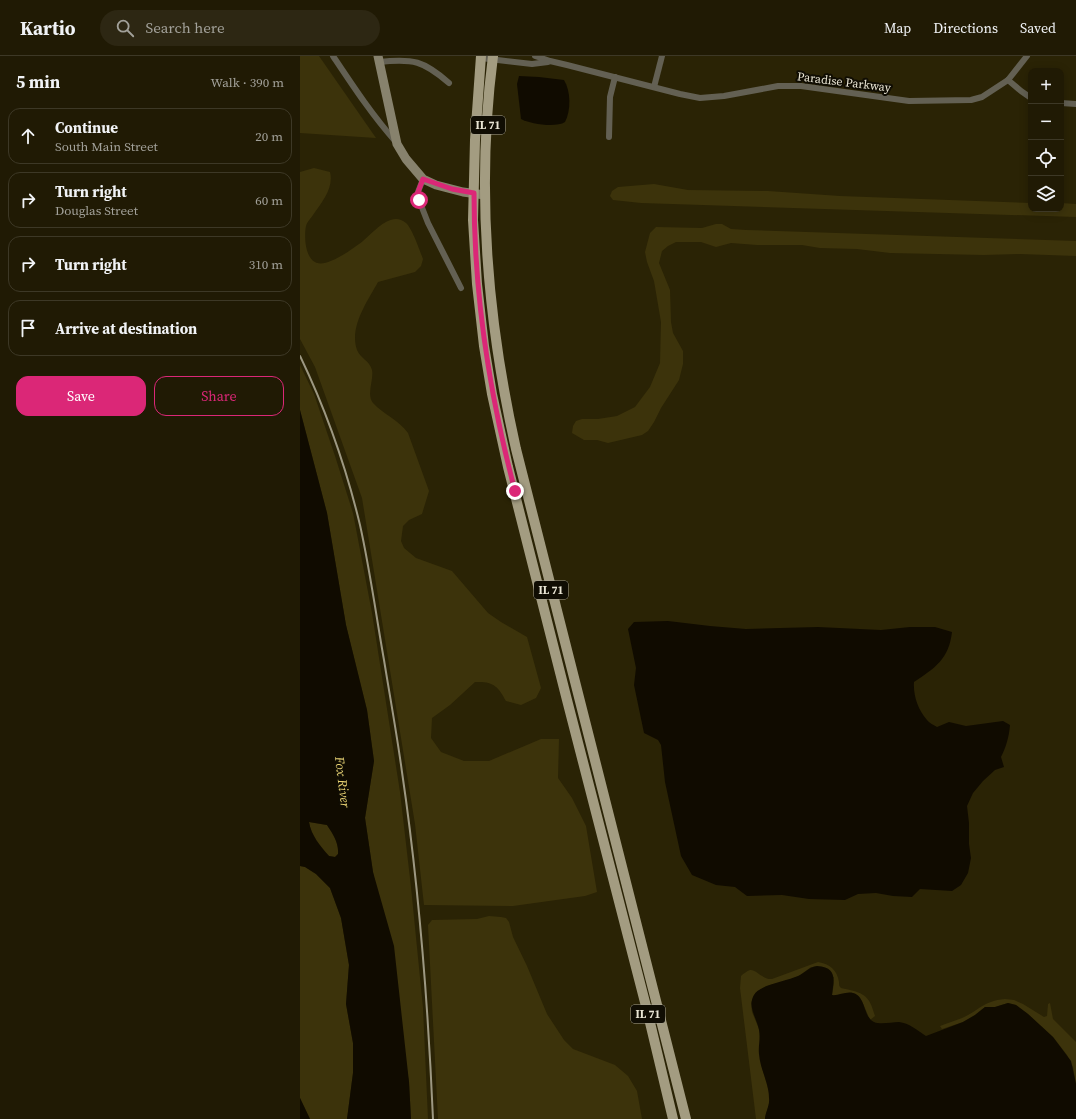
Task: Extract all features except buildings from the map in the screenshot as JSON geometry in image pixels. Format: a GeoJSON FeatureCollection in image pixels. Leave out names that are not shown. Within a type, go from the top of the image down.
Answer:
{"type":"FeatureCollection","features":[{"type":"Feature","properties":{"kind":"main road","name":"IL 71"},"geometry":{"type":"LineString","coordinates":[[481,57],[475,133],[475,248],[483,339],[492,394],[567,700],[645,1002],[673,1119]]}},
{"type":"Feature","properties":{"kind":"main road","name":"IL 71"},"geometry":{"type":"LineString","coordinates":[[493,58],[486,148],[485,195],[490,294],[496,347],[507,410],[686,1119]]}},
{"type":"Feature","properties":{"kind":"street"},"geometry":{"type":"LineString","coordinates":[[333,56],[359,96],[397,144],[406,159],[423,179],[452,189],[485,195]]}},
{"type":"Feature","properties":{"kind":"street","name":"Paradise Parkway"},"geometry":{"type":"LineString","coordinates":[[535,56],[550,62]]}},
{"type":"Feature","properties":{"kind":"street"},"geometry":{"type":"LineString","coordinates":[[559,63],[560,56]]}},
{"type":"Feature","properties":{"kind":"street"},"geometry":{"type":"LineString","coordinates":[[654,87],[662,56]]}},
{"type":"Feature","properties":{"kind":"street","name":"Paradise Parkway"},"geometry":{"type":"LineString","coordinates":[[481,57],[532,64],[550,62],[559,63],[688,96],[712,98],[778,86],[802,86],[906,101],[933,101],[971,100],[982,97],[1008,80],[1028,56]]}},
{"type":"Feature","properties":{"kind":"street"},"geometry":{"type":"LineString","coordinates":[[397,144],[379,59],[401,59],[419,62],[434,70],[449,83]]}},
{"type":"Feature","properties":{"kind":"street"},"geometry":{"type":"LineString","coordinates":[[609,137],[610,97],[615,77]]}},
{"type":"Feature","properties":{"kind":"street"},"geometry":{"type":"LineString","coordinates":[[1008,80],[1028,96]]}},
{"type":"Feature","properties":{"kind":"street"},"geometry":{"type":"LineString","coordinates":[[1064,103],[1076,104]]}},
{"type":"Feature","properties":{"kind":"street"},"geometry":{"type":"LineString","coordinates":[[423,179],[418,192],[419,200],[429,225],[461,288]]}},
{"type":"Feature","properties":{"kind":"shaded area"},"geometry":{"type":"Polygon","coordinates":[[[300,56],[319,56],[376,138],[300,133],[300,56]]]}},
{"type":"Feature","properties":{"kind":"shaded area"},"geometry":{"type":"Polygon","coordinates":[[[314,168],[330,172],[331,178],[326,195],[306,226],[305,235],[307,251],[309,256],[315,262],[326,263],[340,257],[363,241],[377,228],[394,219],[406,223],[416,240],[423,259],[421,266],[415,272],[378,282],[364,306],[355,332],[357,350],[372,370],[370,391],[371,399],[377,407],[400,424],[408,433],[429,491],[422,514],[409,520],[403,526],[401,541],[404,548],[416,558],[452,571],[488,613],[527,637],[541,688],[536,698],[521,705],[506,701],[497,688],[491,684],[486,682],[475,682],[450,705],[432,718],[431,738],[441,752],[464,761],[489,761],[541,739],[559,739],[558,778],[572,798],[586,826],[597,892],[585,896],[513,906],[424,905],[415,824],[362,498],[315,367],[300,339],[300,172],[314,168]]]}},
{"type":"Feature","properties":{"kind":"shaded area"},"geometry":{"type":"Polygon","coordinates":[[[654,184],[688,190],[768,191],[840,196],[1028,203],[1028,212],[1064,212],[1064,203],[1076,204],[1076,217],[641,203],[613,200],[610,196],[612,191],[618,187],[654,184]]]}},
{"type":"Feature","properties":{"kind":"shaded area"},"geometry":{"type":"Polygon","coordinates":[[[722,224],[731,229],[746,230],[1076,241],[1076,256],[890,253],[857,249],[820,248],[802,245],[757,245],[731,243],[716,247],[701,242],[676,242],[662,251],[659,263],[670,290],[671,322],[673,333],[683,351],[683,364],[679,380],[648,431],[642,435],[608,443],[597,440],[584,440],[572,433],[573,426],[576,421],[582,419],[598,419],[617,416],[635,407],[650,387],[660,363],[661,322],[654,281],[645,252],[650,233],[656,227],[702,228],[722,224]]]}},
{"type":"Feature","properties":{"kind":"shaded area"},"geometry":{"type":"Polygon","coordinates":[[[300,365],[314,394],[353,513],[372,613],[400,792],[411,887],[423,1008],[428,1119],[411,1119],[409,1082],[365,818],[374,761],[367,710],[346,625],[327,513],[300,410],[300,365]]]}},
{"type":"Feature","properties":{"kind":"shaded area"},"geometry":{"type":"Polygon","coordinates":[[[309,822],[327,825],[338,846],[338,854],[335,857],[329,856],[319,844],[314,836],[309,822]]]}},
{"type":"Feature","properties":{"kind":"shaded area"},"geometry":{"type":"Polygon","coordinates":[[[300,866],[305,867],[316,874],[330,888],[341,918],[349,965],[346,1004],[353,1043],[353,1073],[347,1119],[310,1119],[300,1098],[300,866]]]}},
{"type":"Feature","properties":{"kind":"shaded area"},"geometry":{"type":"Polygon","coordinates":[[[489,916],[506,918],[509,922],[513,937],[547,1014],[564,1040],[573,1049],[615,1065],[628,1076],[637,1091],[642,1119],[438,1119],[428,925],[432,920],[477,919],[489,916]]]}},
{"type":"Feature","properties":{"kind":"shaded area"},"geometry":{"type":"Polygon","coordinates":[[[818,962],[826,964],[835,971],[841,988],[860,993],[867,998],[875,1016],[870,1020],[862,1001],[853,993],[833,996],[834,977],[811,967],[799,976],[781,983],[766,986],[754,995],[751,1003],[752,1012],[759,1029],[761,1064],[770,1100],[765,1119],[756,1119],[740,988],[741,976],[752,970],[766,978],[772,979],[818,962]]]}},
{"type":"Feature","properties":{"kind":"shaded area"},"geometry":{"type":"Polygon","coordinates":[[[1005,999],[1014,1000],[1023,1004],[1044,1017],[1047,1016],[1048,1004],[1050,1003],[1053,1019],[1076,1042],[1076,1084],[1073,1067],[1067,1055],[1053,1037],[1016,1005],[1008,1003],[995,1007],[985,1007],[963,1022],[942,1029],[940,1026],[962,1018],[986,1004],[1005,999]]]}},
{"type":"Feature","properties":{"kind":"water"},"geometry":{"type":"Polygon","coordinates":[[[519,76],[564,80],[569,95],[569,107],[565,122],[556,125],[543,125],[521,119],[517,84],[519,76]]]}},
{"type":"Feature","properties":{"kind":"water","name":"Fox River"},"geometry":{"type":"Polygon","coordinates":[[[300,410],[327,513],[346,625],[367,710],[374,761],[365,818],[373,872],[394,946],[409,1082],[411,1119],[347,1119],[353,1073],[353,1043],[346,1004],[349,965],[341,918],[330,888],[316,874],[305,867],[300,866],[300,410]],[[309,822],[314,836],[319,844],[329,856],[335,857],[338,854],[337,842],[327,825],[309,822]]]}},
{"type":"Feature","properties":{"kind":"water"},"geometry":{"type":"Polygon","coordinates":[[[668,621],[746,629],[818,627],[881,630],[910,627],[935,627],[952,632],[948,649],[940,662],[914,682],[915,697],[921,712],[930,723],[937,727],[949,722],[966,726],[1003,721],[1010,725],[1007,742],[1001,757],[1004,767],[995,770],[983,781],[973,793],[967,806],[971,858],[968,873],[961,885],[952,891],[920,889],[912,897],[876,893],[858,894],[845,900],[809,899],[782,895],[747,896],[735,887],[716,885],[692,875],[681,856],[665,782],[661,745],[658,740],[644,733],[634,685],[636,668],[628,629],[634,622],[668,621]]]}},
{"type":"Feature","properties":{"kind":"water"},"geometry":{"type":"Polygon","coordinates":[[[817,966],[831,971],[833,975],[832,995],[853,993],[857,995],[860,998],[868,1016],[874,1022],[903,1023],[913,1027],[926,1036],[963,1022],[985,1007],[995,1007],[1008,1003],[1016,1005],[1053,1037],[1071,1061],[1076,1084],[1076,1119],[765,1119],[769,1104],[769,1092],[760,1060],[760,1033],[752,1008],[752,999],[761,989],[798,976],[817,966]]]}},
{"type":"Feature","properties":{"kind":"water"},"geometry":{"type":"Polygon","coordinates":[[[300,1098],[310,1119],[300,1119],[300,1098]]]}},
{"type":"Feature","properties":{"kind":"railway"},"geometry":{"type":"LineString","coordinates":[[300,356],[327,418],[342,460],[360,525],[370,576],[398,744],[413,858],[425,989],[433,1119]]}},
{"type":"Feature","properties":{"kind":"route"},"geometry":{"type":"LineString","coordinates":[[419,200],[418,192],[423,179],[436,185],[463,192],[474,193],[477,284],[484,346],[492,394],[515,491]]}}]}
